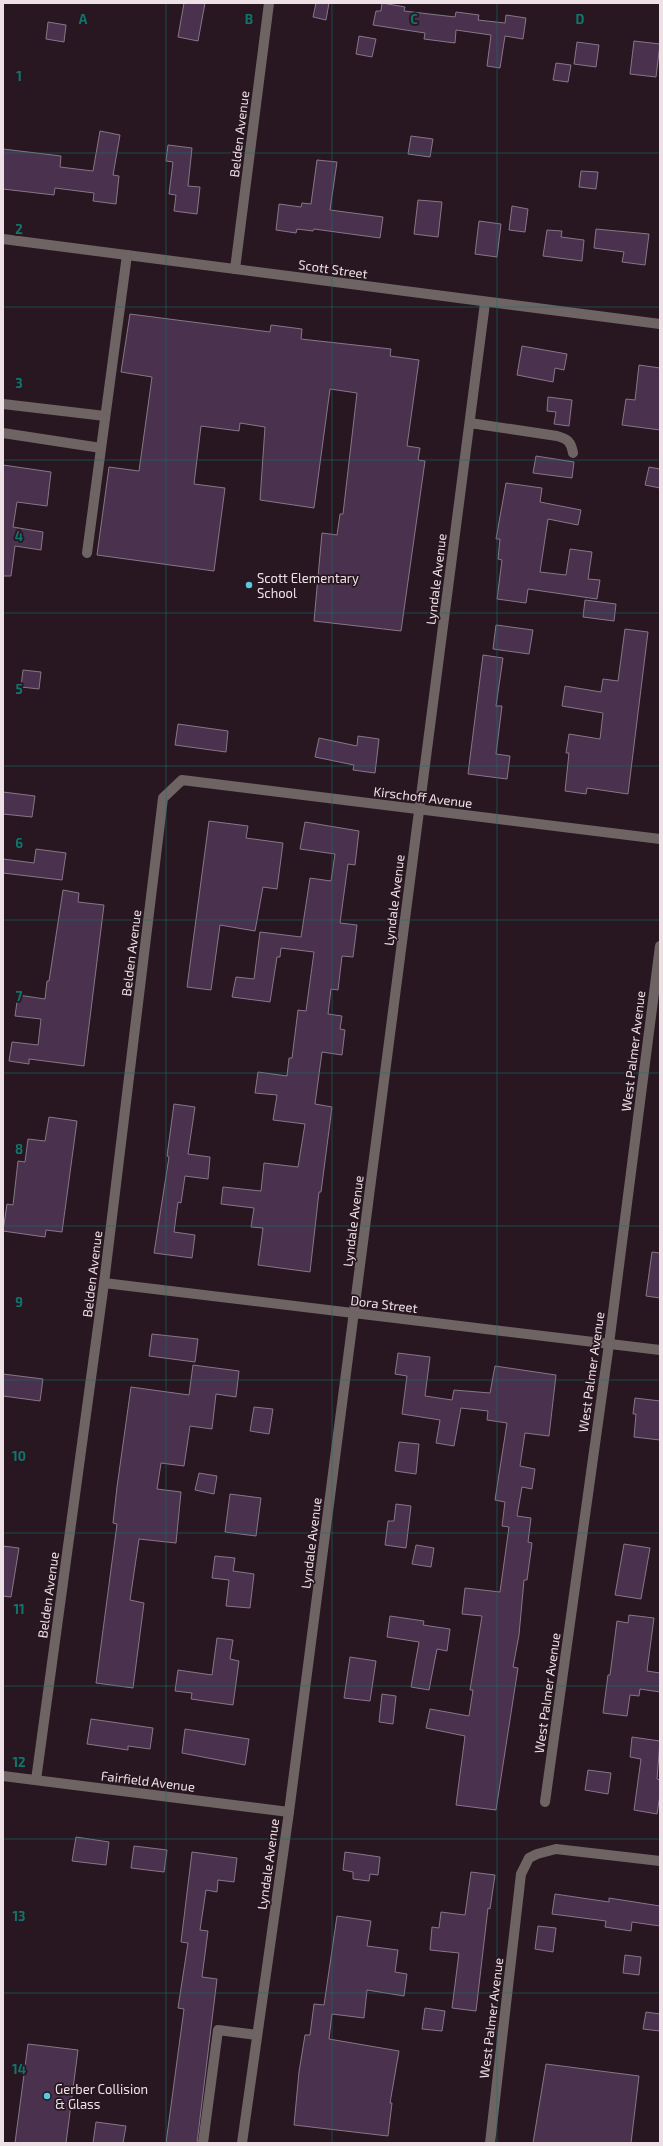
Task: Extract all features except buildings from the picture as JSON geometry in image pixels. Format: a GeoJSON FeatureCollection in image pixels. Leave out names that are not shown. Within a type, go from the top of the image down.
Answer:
{"type":"FeatureCollection","features":[{"type":"Feature","properties":{"kind":"street","name":"Belden Avenue"},"geometry":{"type":"LineString","coordinates":[[235,269],[269,3]]}},
{"type":"Feature","properties":{"kind":"street","name":"Scott Street"},"geometry":{"type":"LineString","coordinates":[[3,239],[660,324]]}},
{"type":"Feature","properties":{"kind":"street"},"geometry":{"type":"LineString","coordinates":[[87,553],[127,255]]}},
{"type":"Feature","properties":{"kind":"street","name":"Lyndale Avenue"},"geometry":{"type":"LineString","coordinates":[[242,2143],[289,1812],[485,302]]}},
{"type":"Feature","properties":{"kind":"street"},"geometry":{"type":"LineString","coordinates":[[3,404],[105,416]]}},
{"type":"Feature","properties":{"kind":"street"},"geometry":{"type":"LineString","coordinates":[[470,423],[566,438],[571,444],[573,453]]}},
{"type":"Feature","properties":{"kind":"street"},"geometry":{"type":"LineString","coordinates":[[3,433],[101,448]]}},
{"type":"Feature","properties":{"kind":"street","name":"Belden Avenue"},"geometry":{"type":"LineString","coordinates":[[36,1780],[104,1282],[163,798],[182,780]]}},
{"type":"Feature","properties":{"kind":"street","name":"Kirschoff Avenue"},"geometry":{"type":"LineString","coordinates":[[182,780],[660,839]]}},
{"type":"Feature","properties":{"kind":"street","name":"West Palmer Avenue"},"geometry":{"type":"LineString","coordinates":[[545,1802],[609,1344],[660,946]]}},
{"type":"Feature","properties":{"kind":"street","name":"Dora Street"},"geometry":{"type":"LineString","coordinates":[[104,1282],[660,1350]]}},
{"type":"Feature","properties":{"kind":"street","name":"Fairfield Avenue"},"geometry":{"type":"LineString","coordinates":[[3,1776],[289,1812]]}},
{"type":"Feature","properties":{"kind":"street","name":"West Palmer Avenue"},"geometry":{"type":"LineString","coordinates":[[490,2143],[521,1874],[529,1858],[537,1854],[556,1849],[660,1861]]}},
{"type":"Feature","properties":{"kind":"street"},"geometry":{"type":"LineString","coordinates":[[203,2143],[218,2030],[257,2035]]}},
{"type":"Feature","properties":{"kind":"place","name":"Scott Elementary School"},"geometry":{"type":"Point","coordinates":[249,585]}},
{"type":"Feature","properties":{"kind":"place","name":"Gerber Collision & Glass"},"geometry":{"type":"Point","coordinates":[47,2096]}}]}
